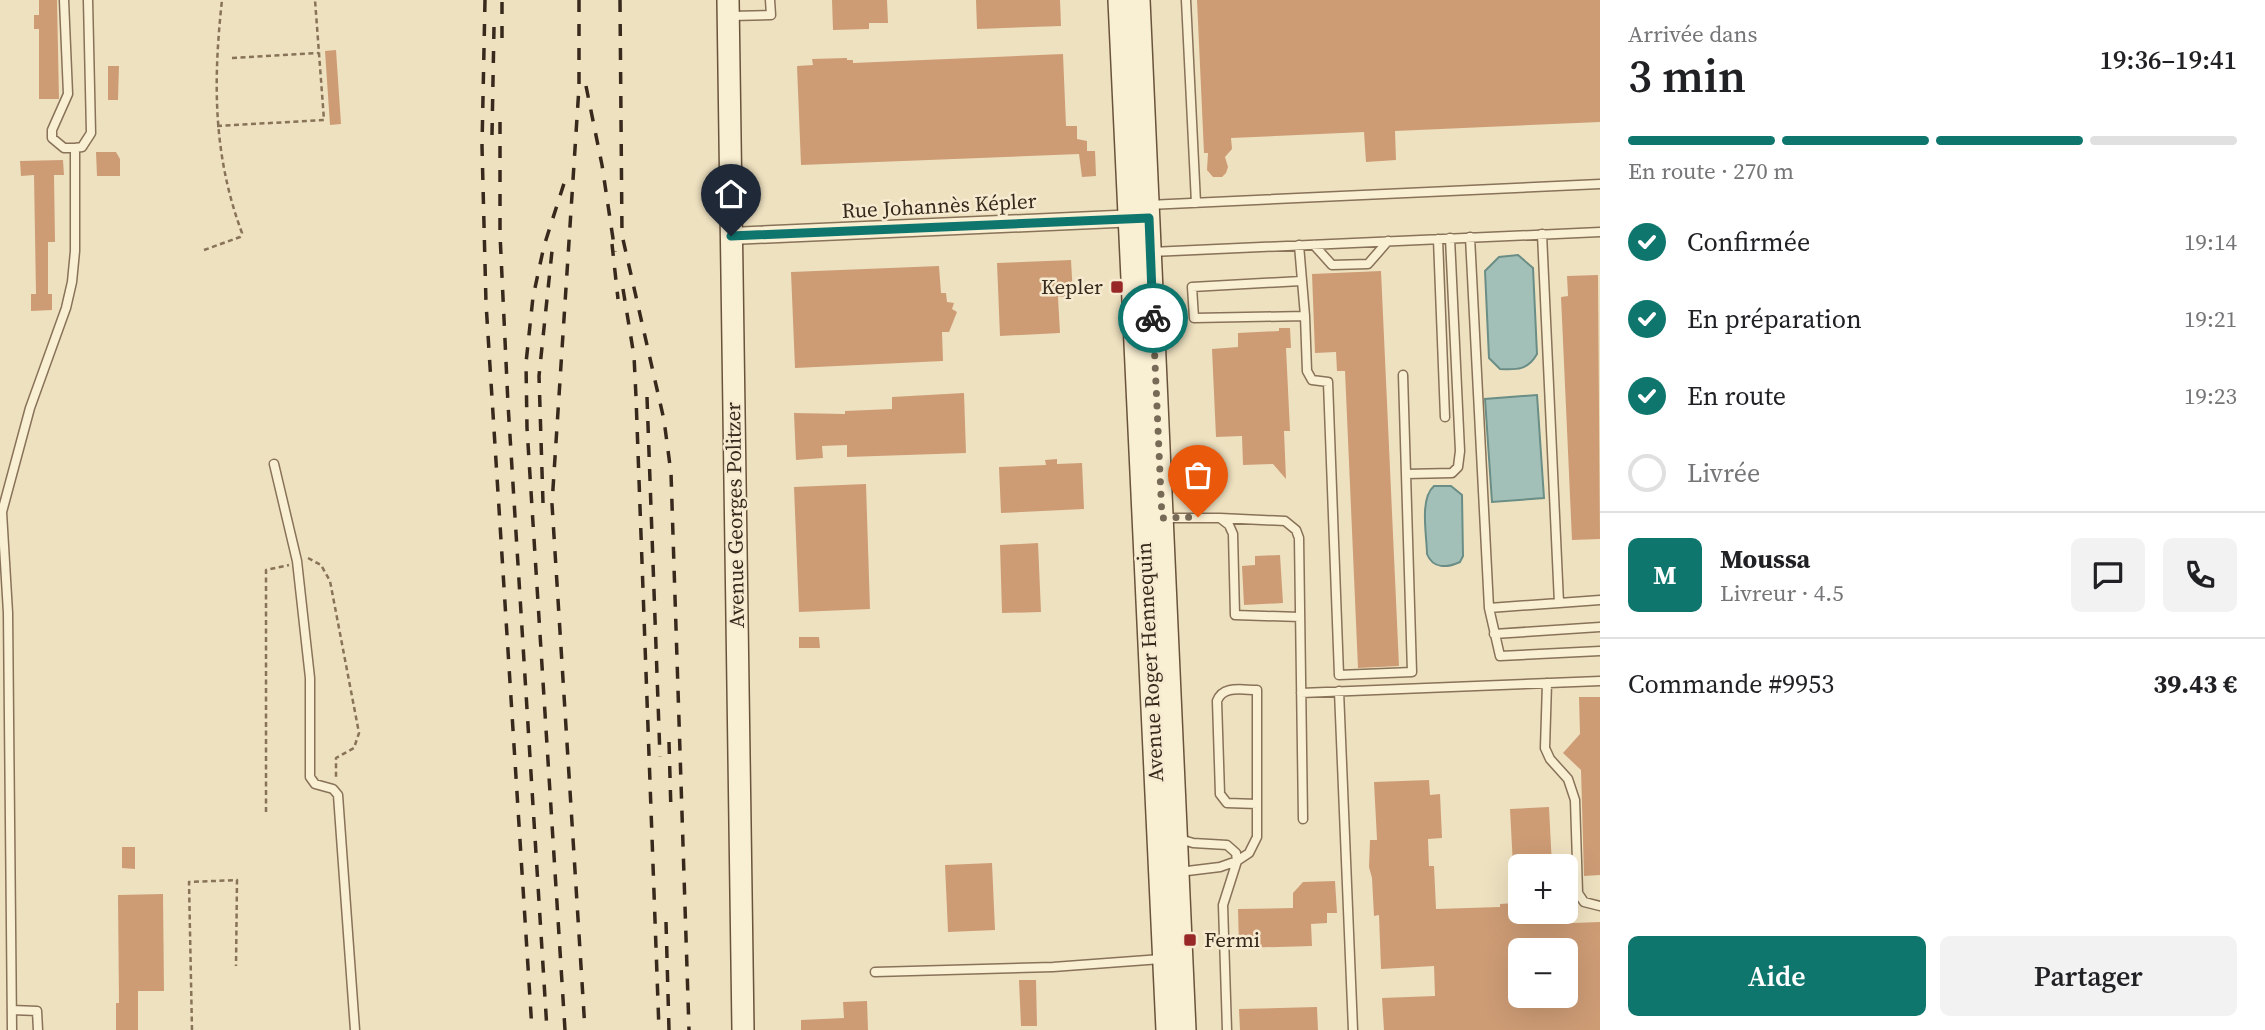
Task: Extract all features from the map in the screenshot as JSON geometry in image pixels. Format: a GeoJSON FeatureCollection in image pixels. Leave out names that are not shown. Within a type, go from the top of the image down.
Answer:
{"type":"FeatureCollection","features":[{"type":"Feature","properties":{"kind":"street","name":"Avenue Roger Hennequin"},"geometry":{"type":"LineString","coordinates":[[1119,0],[1142,214],[1150,252],[1185,1030]]}},
{"type":"Feature","properties":{"kind":"street","name":"Avenue Roger Hennequin"},"geometry":{"type":"LineString","coordinates":[[1139,0],[1142,214],[1167,1030]]}},
{"type":"Feature","properties":{"kind":"street","name":"Avenue Georges Politzer"},"geometry":{"type":"LineString","coordinates":[[728,8],[743,1030]]}},
{"type":"Feature","properties":{"kind":"street","name":"Rue Johannès Képler"},"geometry":{"type":"LineString","coordinates":[[731,236],[1142,214]]}},
{"type":"Feature","properties":{"kind":"lane"},"geometry":{"type":"LineString","coordinates":[[64,0],[68,94],[52,130],[52,138],[64,148],[82,147],[90,133],[88,0]]}},
{"type":"Feature","properties":{"kind":"lane"},"geometry":{"type":"LineString","coordinates":[[728,8],[771,15],[770,0]]}},
{"type":"Feature","properties":{"kind":"lane"},"geometry":{"type":"LineString","coordinates":[[1186,0],[1196,203]]}},
{"type":"Feature","properties":{"kind":"lane"},"geometry":{"type":"LineString","coordinates":[[12,1030],[8,613],[2,551],[2,512],[30,408],[66,308],[72,282],[75,251],[75,148]]}},
{"type":"Feature","properties":{"kind":"lane"},"geometry":{"type":"LineString","coordinates":[[1142,214],[1196,203],[1600,184]]}},
{"type":"Feature","properties":{"kind":"lane"},"geometry":{"type":"LineString","coordinates":[[1150,252],[1600,232]]}},
{"type":"Feature","properties":{"kind":"lane"},"geometry":{"type":"LineString","coordinates":[[1542,234],[1559,603]]}},
{"type":"Feature","properties":{"kind":"lane"},"geometry":{"type":"LineString","coordinates":[[1470,237],[1489,608],[1500,656],[1600,651]]}},
{"type":"Feature","properties":{"kind":"lane"},"geometry":{"type":"LineString","coordinates":[[1406,474],[1452,473],[1458,467],[1450,238]]}},
{"type":"Feature","properties":{"kind":"lane"},"geometry":{"type":"LineString","coordinates":[[1438,239],[1445,417]]}},
{"type":"Feature","properties":{"kind":"lane"},"geometry":{"type":"LineString","coordinates":[[1314,245],[1332,265],[1368,264],[1388,241]]}},
{"type":"Feature","properties":{"kind":"lane"},"geometry":{"type":"LineString","coordinates":[[1299,246],[1307,371],[1312,380],[1328,382],[1339,675],[1412,672],[1403,374]]}},
{"type":"Feature","properties":{"kind":"lane"},"geometry":{"type":"LineString","coordinates":[[1301,281],[1192,287],[1194,318],[1305,316]]}},
{"type":"Feature","properties":{"kind":"lane"},"geometry":{"type":"LineString","coordinates":[[274,464],[297,561],[310,677],[310,777],[315,785],[333,789],[338,795],[355,1030]]}},
{"type":"Feature","properties":{"kind":"lane"},"geometry":{"type":"LineString","coordinates":[[1162,518],[1285,521],[1296,530],[1303,819]]}},
{"type":"Feature","properties":{"kind":"lane"},"geometry":{"type":"LineString","coordinates":[[1220,518],[1229,525],[1233,534],[1235,615],[1300,617]]}},
{"type":"Feature","properties":{"kind":"lane"},"geometry":{"type":"LineString","coordinates":[[1489,608],[1600,600]]}},
{"type":"Feature","properties":{"kind":"lane"},"geometry":{"type":"LineString","coordinates":[[1494,634],[1600,627]]}},
{"type":"Feature","properties":{"kind":"lane"},"geometry":{"type":"LineString","coordinates":[[1301,693],[1600,681]]}},
{"type":"Feature","properties":{"kind":"lane"},"geometry":{"type":"LineString","coordinates":[[1547,683],[1545,748],[1550,760],[1568,779],[1575,800],[1578,894],[1584,902],[1600,906]]}},
{"type":"Feature","properties":{"kind":"lane"},"geometry":{"type":"LineString","coordinates":[[1178,872],[1220,867],[1237,861],[1249,853],[1257,837],[1257,804],[1257,690],[1226,690],[1220,694],[1217,701],[1220,794],[1227,803],[1257,804]]}},
{"type":"Feature","properties":{"kind":"lane"},"geometry":{"type":"LineString","coordinates":[[1339,691],[1353,1030]]}},
{"type":"Feature","properties":{"kind":"lane"},"geometry":{"type":"LineString","coordinates":[[1177,839],[1193,844],[1227,845],[1236,853],[1237,861],[1221,917],[1227,1030]]}},
{"type":"Feature","properties":{"kind":"lane"},"geometry":{"type":"LineString","coordinates":[[875,972],[1053,967],[1164,959]]}},
{"type":"Feature","properties":{"kind":"lane"},"geometry":{"type":"LineString","coordinates":[[12,1010],[37,1011],[38,1030]]}},
{"type":"Feature","properties":{"kind":"path"},"geometry":{"type":"LineString","coordinates":[[204,250],[240,237],[242,233],[223,169],[217,126],[222,0]]}},
{"type":"Feature","properties":{"kind":"path"},"geometry":{"type":"LineString","coordinates":[[217,126],[324,120],[315,0]]}},
{"type":"Feature","properties":{"kind":"path"},"geometry":{"type":"LineString","coordinates":[[232,58],[319,53]]}},
{"type":"Feature","properties":{"kind":"path"},"geometry":{"type":"LineString","coordinates":[[192,1030],[189,882],[237,880],[236,966]]}},
{"type":"Feature","properties":{"kind":"water"},"geometry":{"type":"Polygon","coordinates":[[[1518,255],[1533,268],[1537,354],[1530,363],[1521,368],[1500,369],[1489,358],[1485,271],[1499,257],[1518,255]]]}},
{"type":"Feature","properties":{"kind":"water"},"geometry":{"type":"Polygon","coordinates":[[[1537,395],[1544,498],[1492,502],[1485,399],[1537,395]]]}},
{"type":"Feature","properties":{"kind":"water"},"geometry":{"type":"Polygon","coordinates":[[[1434,486],[1451,486],[1462,495],[1463,556],[1460,562],[1450,565],[1437,565],[1427,554],[1425,508],[1429,492],[1434,486]]]}},
{"type":"Feature","properties":{"kind":"building"},"geometry":{"type":"Polygon","coordinates":[[[39,0],[57,0],[59,99],[39,99],[39,29],[34,29],[34,15],[39,15],[39,0]]]}},
{"type":"Feature","properties":{"kind":"building"},"geometry":{"type":"Polygon","coordinates":[[[832,0],[887,0],[888,23],[869,23],[869,29],[833,30],[832,0]]]}},
{"type":"Feature","properties":{"kind":"building"},"geometry":{"type":"Polygon","coordinates":[[[976,0],[1060,0],[1061,26],[977,29],[976,0]]]}},
{"type":"Feature","properties":{"kind":"building"},"geometry":{"type":"Polygon","coordinates":[[[1197,0],[1600,0],[1600,122],[1395,131],[1396,160],[1366,162],[1364,132],[1231,138],[1232,149],[1225,157],[1228,167],[1226,173],[1222,177],[1213,177],[1207,170],[1208,153],[1204,153],[1197,0]]]}},
{"type":"Feature","properties":{"kind":"building"},"geometry":{"type":"Polygon","coordinates":[[[336,50],[341,124],[330,125],[325,51],[336,50]]]}},
{"type":"Feature","properties":{"kind":"building"},"geometry":{"type":"Polygon","coordinates":[[[1063,54],[1066,126],[1077,126],[1077,139],[1087,141],[1087,151],[1095,151],[1096,176],[1082,177],[1079,154],[801,165],[797,66],[813,65],[812,59],[847,58],[853,60],[853,63],[1063,54]]]}},
{"type":"Feature","properties":{"kind":"building"},"geometry":{"type":"Polygon","coordinates":[[[108,66],[119,66],[118,100],[108,100],[108,66]]]}},
{"type":"Feature","properties":{"kind":"building"},"geometry":{"type":"Polygon","coordinates":[[[96,152],[116,152],[120,159],[120,176],[97,176],[96,152]]]}},
{"type":"Feature","properties":{"kind":"building"},"geometry":{"type":"Polygon","coordinates":[[[63,160],[64,175],[54,175],[55,242],[48,242],[48,294],[52,294],[52,310],[31,311],[31,294],[36,294],[34,175],[21,176],[20,161],[63,160]]]}},
{"type":"Feature","properties":{"kind":"building"},"geometry":{"type":"Polygon","coordinates":[[[1071,260],[1073,296],[1058,297],[1060,333],[1000,336],[997,263],[1071,260]]]}},
{"type":"Feature","properties":{"kind":"building"},"geometry":{"type":"Polygon","coordinates":[[[939,266],[941,293],[946,293],[947,302],[954,303],[952,309],[957,312],[949,332],[942,332],[943,361],[795,368],[791,272],[939,266]]]}},
{"type":"Feature","properties":{"kind":"building"},"geometry":{"type":"Polygon","coordinates":[[[1381,271],[1399,666],[1358,668],[1345,371],[1337,371],[1336,352],[1315,353],[1312,274],[1381,271]]]}},
{"type":"Feature","properties":{"kind":"building"},"geometry":{"type":"Polygon","coordinates":[[[1598,275],[1600,539],[1572,540],[1561,297],[1568,296],[1567,276],[1598,275]]]}},
{"type":"Feature","properties":{"kind":"building"},"geometry":{"type":"Polygon","coordinates":[[[1279,328],[1290,328],[1291,348],[1286,348],[1290,431],[1284,431],[1286,479],[1273,464],[1243,465],[1242,436],[1216,437],[1212,349],[1238,347],[1238,333],[1279,331],[1279,328]]]}},
{"type":"Feature","properties":{"kind":"building"},"geometry":{"type":"Polygon","coordinates":[[[964,393],[966,453],[847,457],[847,445],[822,446],[823,458],[796,460],[794,413],[845,414],[845,411],[892,409],[892,397],[964,393]]]}},
{"type":"Feature","properties":{"kind":"building"},"geometry":{"type":"Polygon","coordinates":[[[1057,459],[1057,464],[1082,463],[1084,509],[1001,513],[999,467],[1046,465],[1045,460],[1057,459]]]}},
{"type":"Feature","properties":{"kind":"building"},"geometry":{"type":"Polygon","coordinates":[[[866,484],[870,609],[799,612],[794,487],[866,484]]]}},
{"type":"Feature","properties":{"kind":"building"},"geometry":{"type":"Polygon","coordinates":[[[1038,543],[1041,612],[1002,613],[1000,545],[1038,543]]]}},
{"type":"Feature","properties":{"kind":"building"},"geometry":{"type":"Polygon","coordinates":[[[1280,555],[1283,603],[1244,605],[1242,566],[1255,565],[1255,556],[1280,555]]]}},
{"type":"Feature","properties":{"kind":"building"},"geometry":{"type":"Polygon","coordinates":[[[799,637],[819,637],[820,648],[799,648],[799,637]]]}},
{"type":"Feature","properties":{"kind":"building"},"geometry":{"type":"Polygon","coordinates":[[[1579,697],[1600,697],[1600,875],[1584,876],[1581,770],[1563,753],[1580,734],[1579,697]]]}},
{"type":"Feature","properties":{"kind":"building"},"geometry":{"type":"Polygon","coordinates":[[[1429,780],[1430,795],[1440,794],[1442,838],[1428,839],[1429,866],[1434,866],[1436,909],[1500,907],[1500,904],[1508,903],[1508,924],[1600,922],[1600,1030],[1384,1030],[1382,998],[1435,996],[1434,966],[1381,969],[1379,915],[1374,916],[1369,867],[1370,840],[1377,840],[1374,782],[1429,780]]]}},
{"type":"Feature","properties":{"kind":"building"},"geometry":{"type":"Polygon","coordinates":[[[1549,807],[1551,854],[1512,854],[1510,809],[1549,807]]]}},
{"type":"Feature","properties":{"kind":"building"},"geometry":{"type":"Polygon","coordinates":[[[122,847],[135,847],[135,869],[122,868],[122,847]]]}},
{"type":"Feature","properties":{"kind":"building"},"geometry":{"type":"Polygon","coordinates":[[[992,863],[995,930],[948,932],[945,865],[992,863]]]}},
{"type":"Feature","properties":{"kind":"building"},"geometry":{"type":"Polygon","coordinates":[[[1335,881],[1337,913],[1327,913],[1327,923],[1311,924],[1312,946],[1239,948],[1238,909],[1293,908],[1293,893],[1303,882],[1335,881]]]}},
{"type":"Feature","properties":{"kind":"building"},"geometry":{"type":"Polygon","coordinates":[[[163,894],[164,991],[138,991],[138,1030],[116,1030],[116,1003],[119,1003],[118,895],[163,894]]]}},
{"type":"Feature","properties":{"kind":"building"},"geometry":{"type":"Polygon","coordinates":[[[1019,980],[1036,980],[1037,1026],[1021,1026],[1019,980]]]}},
{"type":"Feature","properties":{"kind":"building"},"geometry":{"type":"Polygon","coordinates":[[[867,1001],[868,1030],[801,1030],[801,1020],[844,1018],[843,1002],[867,1001]]]}},
{"type":"Feature","properties":{"kind":"building"},"geometry":{"type":"Polygon","coordinates":[[[1317,1007],[1318,1030],[1240,1030],[1239,1009],[1317,1007]]]}},
{"type":"Feature","properties":{"kind":"railway"},"geometry":{"type":"LineString","coordinates":[[485,0],[482,146],[486,303],[532,1030]]}},
{"type":"Feature","properties":{"kind":"railway"},"geometry":{"type":"LineString","coordinates":[[502,0],[502,38]]}},
{"type":"Feature","properties":{"kind":"railway"},"geometry":{"type":"LineString","coordinates":[[579,0],[579,87],[552,504],[585,1030]]}},
{"type":"Feature","properties":{"kind":"railway"},"geometry":{"type":"LineString","coordinates":[[620,0],[622,235],[664,420],[671,473],[689,1030]]}},
{"type":"Feature","properties":{"kind":"railway"},"geometry":{"type":"LineString","coordinates":[[492,135],[494,27]]}},
{"type":"Feature","properties":{"kind":"railway"},"geometry":{"type":"LineString","coordinates":[[586,86],[602,165],[615,252]]}},
{"type":"Feature","properties":{"kind":"railway"},"geometry":{"type":"LineString","coordinates":[[500,122],[500,234],[508,404],[547,1030]]}},
{"type":"Feature","properties":{"kind":"railway"},"geometry":{"type":"LineString","coordinates":[[565,1030],[527,428],[526,363],[533,297],[544,246],[567,174]]}},
{"type":"Feature","properties":{"kind":"railway"},"geometry":{"type":"LineString","coordinates":[[612,244],[618,299]]}},
{"type":"Feature","properties":{"kind":"railway"},"geometry":{"type":"LineString","coordinates":[[543,503],[539,376],[552,251]]}},
{"type":"Feature","properties":{"kind":"railway"},"geometry":{"type":"LineString","coordinates":[[623,289],[634,356],[636,397],[659,1030]]}},
{"type":"Feature","properties":{"kind":"railway"},"geometry":{"type":"LineString","coordinates":[[647,397],[660,757]]}},
{"type":"Feature","properties":{"kind":"railway"},"geometry":{"type":"LineString","coordinates":[[669,742],[671,812]]}},
{"type":"Feature","properties":{"kind":"railway"},"geometry":{"type":"LineString","coordinates":[[666,922],[669,1030]]}},
{"type":"Feature","properties":{"kind":"way so far"},"geometry":{"type":"LineString","coordinates":[[1153,318],[1162,518],[1198,517]]}},
{"type":"Feature","properties":{"kind":"place","name":"Kepler"},"geometry":{"type":"Point","coordinates":[1117,287]}},
{"type":"Feature","properties":{"kind":"place","name":"Fermi"},"geometry":{"type":"Point","coordinates":[1190,940]}},
{"type":"Feature","properties":{"kind":"route"},"geometry":{"type":"LineString","coordinates":[[731,236],[1149,218],[1153,318]]}}]}
